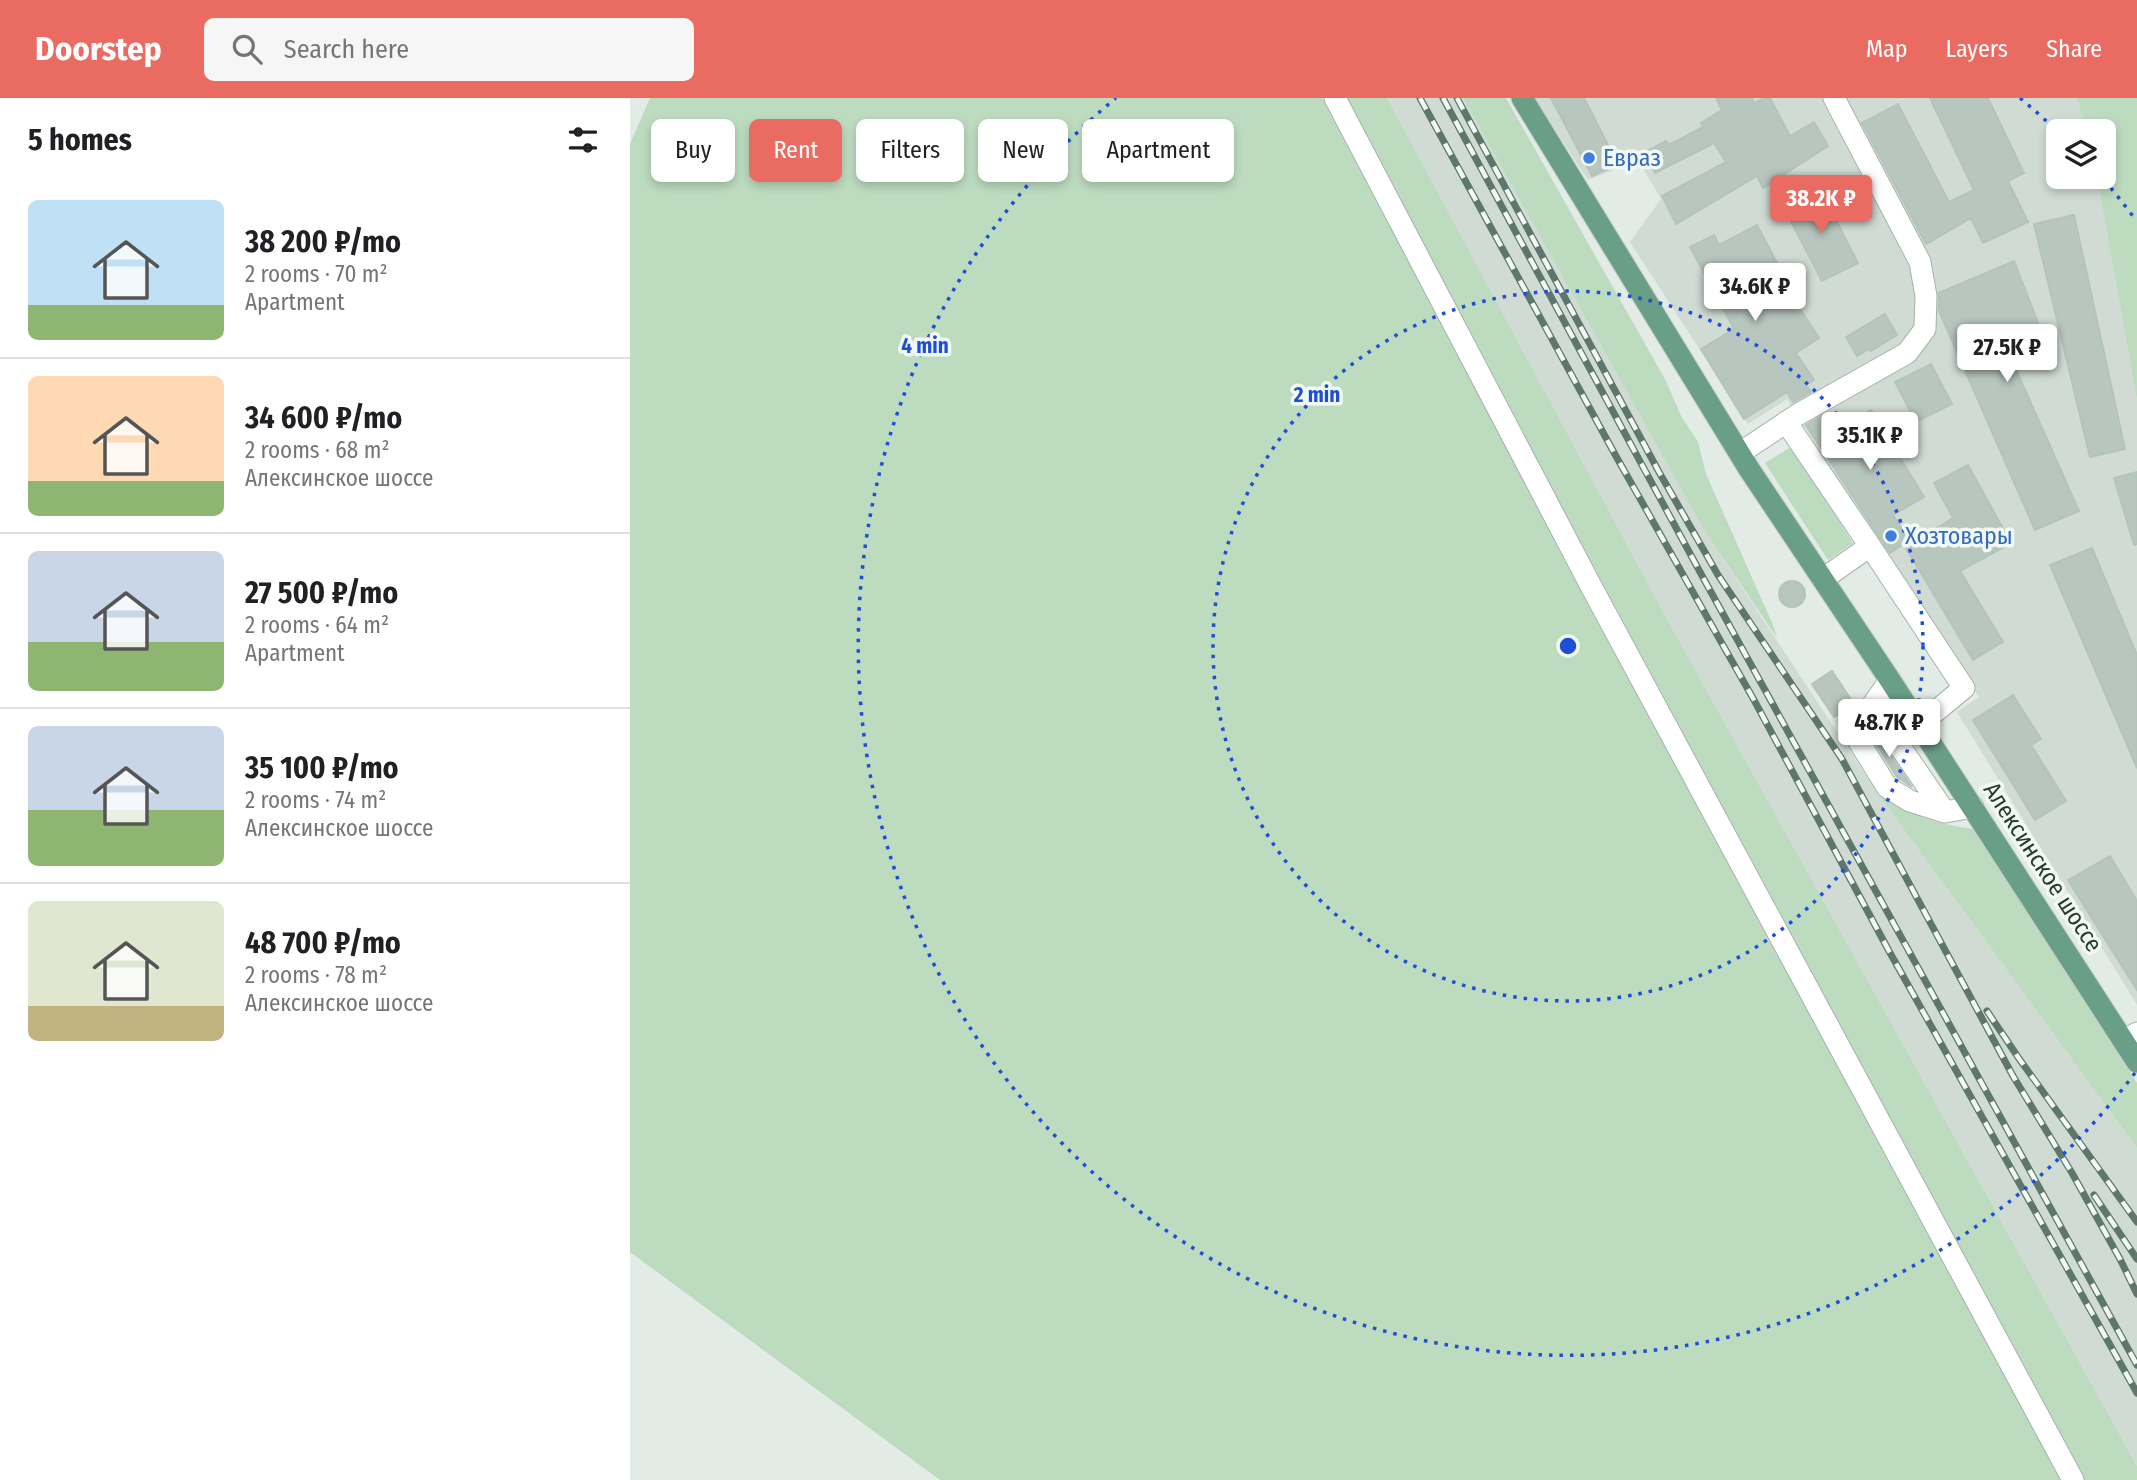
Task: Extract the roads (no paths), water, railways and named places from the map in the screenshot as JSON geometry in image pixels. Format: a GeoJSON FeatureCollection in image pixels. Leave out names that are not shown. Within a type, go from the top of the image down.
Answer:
{"type":"FeatureCollection","features":[{"type":"Feature","properties":{"kind":"main road","name":"Алексинское шоссе"},"geometry":{"type":"LineString","coordinates":[[1522,98],[1740,453],[1973,807],[2130,1037],[2137,1062]]}},
{"type":"Feature","properties":{"kind":"lane"},"geometry":{"type":"LineString","coordinates":[[1335,98],[1598,600],[2073,1480]]}},
{"type":"Feature","properties":{"kind":"lane"},"geometry":{"type":"LineString","coordinates":[[1740,453],[1786,422],[1908,353],[1925,329],[1926,296],[1920,262],[1834,98]]}},
{"type":"Feature","properties":{"kind":"lane"},"geometry":{"type":"LineString","coordinates":[[1786,422],[1964,688],[1920,725]]}},
{"type":"Feature","properties":{"kind":"lane"},"geometry":{"type":"LineString","coordinates":[[1822,579],[1870,546]]}},
{"type":"Feature","properties":{"kind":"lane"},"geometry":{"type":"LineString","coordinates":[[1870,760],[1890,680]]}},
{"type":"Feature","properties":{"kind":"lane"},"geometry":{"type":"LineString","coordinates":[[1882,719],[1856,737],[1887,787],[1909,801],[1945,812],[1973,807]]}},
{"type":"Feature","properties":{"kind":"lane"},"geometry":{"type":"LineString","coordinates":[[1882,719],[1945,812]]}},
{"type":"Feature","properties":{"kind":"railway"},"geometry":{"type":"LineString","coordinates":[[1420,98],[1617,458],[1754,700],[1889,951],[2137,1393]]}},
{"type":"Feature","properties":{"kind":"railway"},"geometry":{"type":"LineString","coordinates":[[1443,98],[1706,583],[2137,1365]]}},
{"type":"Feature","properties":{"kind":"railway"},"geometry":{"type":"LineString","coordinates":[[1457,98],[1659,472],[1718,575],[1842,759],[2013,1076],[2072,1173],[2137,1294]]}},
{"type":"Feature","properties":{"kind":"railway"},"geometry":{"type":"LineString","coordinates":[[1987,1011],[2137,1222]]}},
{"type":"Feature","properties":{"kind":"railway"},"geometry":{"type":"LineString","coordinates":[[2094,1195],[2137,1259]]}},
{"type":"Feature","properties":{"kind":"place","name":"Евраз"},"geometry":{"type":"Point","coordinates":[1589,158]}},
{"type":"Feature","properties":{"kind":"place","name":"Хозтовары"},"geometry":{"type":"Point","coordinates":[1891,536]}}]}
